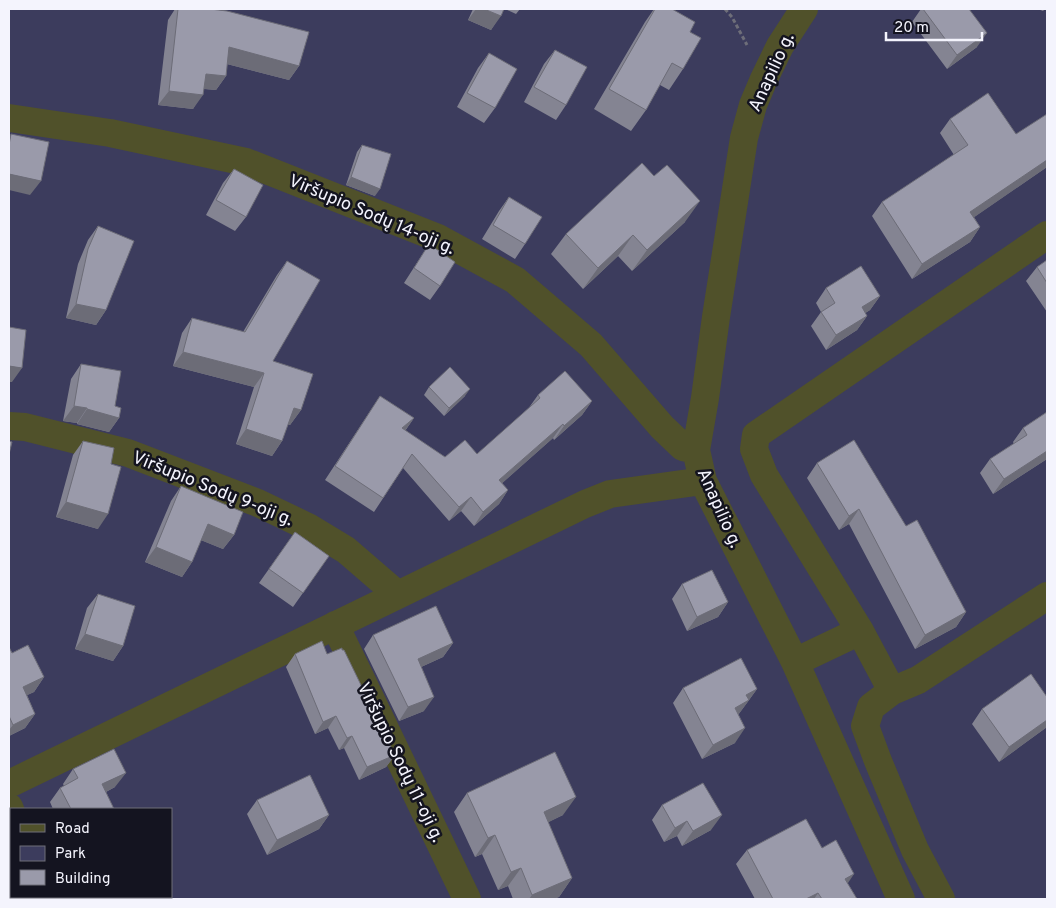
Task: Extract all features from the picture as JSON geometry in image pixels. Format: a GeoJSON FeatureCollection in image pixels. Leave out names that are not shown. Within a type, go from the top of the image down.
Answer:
{"type":"FeatureCollection","features":[{"type":"Feature","properties":{"kind":"street","name":"Anapilio g."},"geometry":{"type":"LineString","coordinates":[[804,9],[780,46],[764,79],[753,105],[744,138],[696,450],[703,481],[795,662],[901,899]]}},
{"type":"Feature","properties":{"kind":"street","name":"Viršupio Sodų 14-oji g."},"geometry":{"type":"LineString","coordinates":[[9,118],[110,133],[246,162],[438,238],[515,280],[592,345],[662,427],[683,447],[696,450]]}},
{"type":"Feature","properties":{"kind":"street"},"geometry":{"type":"LineString","coordinates":[[892,691],[860,631],[764,475],[754,449],[756,435],[1047,235]]}},
{"type":"Feature","properties":{"kind":"street","name":"Viršupio Sodų 9-oji g."},"geometry":{"type":"LineString","coordinates":[[9,426],[25,427],[128,453],[258,503],[308,526],[346,550],[398,594]]}},
{"type":"Feature","properties":{"kind":"street"},"geometry":{"type":"LineString","coordinates":[[9,784],[585,504],[610,494],[703,481]]}},
{"type":"Feature","properties":{"kind":"street"},"geometry":{"type":"LineString","coordinates":[[941,899],[915,850],[865,726],[871,707],[892,691],[918,680],[1047,596]]}},
{"type":"Feature","properties":{"kind":"street","name":"Viršupio Sodų 11-oji g."},"geometry":{"type":"LineString","coordinates":[[335,625],[467,899]]}},
{"type":"Feature","properties":{"kind":"street"},"geometry":{"type":"LineString","coordinates":[[795,662],[860,631]]}},
{"type":"Feature","properties":{"kind":"green space"},"geometry":{"type":"Polygon","coordinates":[[[9,9],[1047,9],[1047,899],[9,899],[9,9]]]}},
{"type":"Feature","properties":{"kind":"building"},"geometry":{"type":"Polygon","coordinates":[[[178,9],[227,11],[309,32],[299,66],[229,47],[226,76],[206,74],[203,95],[169,91],[178,9]]]}},
{"type":"Feature","properties":{"kind":"building"},"geometry":{"type":"Polygon","coordinates":[[[484,9],[504,9],[501,16],[484,9]]]}},
{"type":"Feature","properties":{"kind":"building"},"geometry":{"type":"Polygon","coordinates":[[[655,9],[672,9],[695,22],[690,32],[701,38],[683,69],[672,63],[646,110],[609,89],[655,9]]]}},
{"type":"Feature","properties":{"kind":"building"},"geometry":{"type":"Polygon","coordinates":[[[923,9],[969,9],[987,33],[957,55],[923,9]]]}},
{"type":"Feature","properties":{"kind":"building"},"geometry":{"type":"Polygon","coordinates":[[[555,50],[587,67],[566,105],[534,87],[555,50]]]}},
{"type":"Feature","properties":{"kind":"building"},"geometry":{"type":"Polygon","coordinates":[[[489,53],[517,69],[495,108],[467,93],[489,53]]]}},
{"type":"Feature","properties":{"kind":"building"},"geometry":{"type":"Polygon","coordinates":[[[988,93],[1016,134],[1047,114],[1047,160],[970,212],[980,227],[922,264],[882,202],[968,145],[950,119],[988,93]]]}},
{"type":"Feature","properties":{"kind":"building"},"geometry":{"type":"Polygon","coordinates":[[[11,134],[49,142],[41,181],[9,174],[11,134]]]}},
{"type":"Feature","properties":{"kind":"building"},"geometry":{"type":"Polygon","coordinates":[[[362,145],[391,154],[380,189],[351,177],[362,145]]]}},
{"type":"Feature","properties":{"kind":"building"},"geometry":{"type":"Polygon","coordinates":[[[642,163],[654,176],[667,165],[700,201],[647,250],[633,235],[598,268],[566,234],[642,163]]]}},
{"type":"Feature","properties":{"kind":"building"},"geometry":{"type":"Polygon","coordinates":[[[234,169],[263,185],[246,217],[216,200],[234,169]]]}},
{"type":"Feature","properties":{"kind":"building"},"geometry":{"type":"Polygon","coordinates":[[[509,197],[542,217],[525,244],[493,225],[509,197]]]}},
{"type":"Feature","properties":{"kind":"building"},"geometry":{"type":"Polygon","coordinates":[[[98,226],[134,241],[106,310],[76,304],[88,249],[98,226]]]}},
{"type":"Feature","properties":{"kind":"building"},"geometry":{"type":"Polygon","coordinates":[[[429,244],[455,262],[440,286],[414,268],[429,244]]]}},
{"type":"Feature","properties":{"kind":"building"},"geometry":{"type":"Polygon","coordinates":[[[1047,260],[1047,283],[1037,267],[1047,260]]]}},
{"type":"Feature","properties":{"kind":"building"},"geometry":{"type":"Polygon","coordinates":[[[287,261],[320,280],[273,361],[313,374],[301,410],[294,408],[282,441],[246,429],[264,373],[183,352],[192,318],[245,332],[287,261]]]}},
{"type":"Feature","properties":{"kind":"building"},"geometry":{"type":"Polygon","coordinates":[[[861,266],[880,296],[862,307],[867,316],[836,335],[821,312],[835,303],[826,288],[861,266]]]}},
{"type":"Feature","properties":{"kind":"building"},"geometry":{"type":"Polygon","coordinates":[[[9,327],[26,330],[22,368],[9,366],[9,327]]]}},
{"type":"Feature","properties":{"kind":"building"},"geometry":{"type":"Polygon","coordinates":[[[81,364],[121,371],[115,406],[121,408],[119,418],[74,406],[81,364]]]}},
{"type":"Feature","properties":{"kind":"building"},"geometry":{"type":"Polygon","coordinates":[[[450,367],[470,389],[449,408],[429,387],[450,367]]]}},
{"type":"Feature","properties":{"kind":"building"},"geometry":{"type":"Polygon","coordinates":[[[565,371],[592,401],[499,480],[508,490],[483,512],[471,497],[459,507],[412,454],[383,498],[335,466],[380,396],[414,418],[402,428],[445,457],[465,440],[477,454],[540,398],[538,395],[565,371]]]}},
{"type":"Feature","properties":{"kind":"building"},"geometry":{"type":"Polygon","coordinates":[[[1047,412],[1047,451],[1004,479],[990,459],[1027,435],[1023,428],[1047,412]]]}},
{"type":"Feature","properties":{"kind":"building"},"geometry":{"type":"Polygon","coordinates":[[[854,440],[906,526],[917,520],[966,612],[925,635],[859,509],[849,516],[817,463],[854,440]]]}},
{"type":"Feature","properties":{"kind":"building"},"geometry":{"type":"Polygon","coordinates":[[[9,441],[12,442],[9,454],[9,441]]]}},
{"type":"Feature","properties":{"kind":"building"},"geometry":{"type":"Polygon","coordinates":[[[83,441],[114,448],[111,464],[121,467],[108,514],[66,502],[83,441]]]}},
{"type":"Feature","properties":{"kind":"building"},"geometry":{"type":"Polygon","coordinates":[[[181,486],[243,512],[234,535],[208,524],[192,562],[156,547],[181,486]]]}},
{"type":"Feature","properties":{"kind":"building"},"geometry":{"type":"Polygon","coordinates":[[[295,532],[329,556],[303,593],[269,569],[295,532]]]}},
{"type":"Feature","properties":{"kind":"building"},"geometry":{"type":"Polygon","coordinates":[[[712,570],[728,602],[697,617],[682,584],[712,570]]]}},
{"type":"Feature","properties":{"kind":"building"},"geometry":{"type":"Polygon","coordinates":[[[98,594],[135,606],[123,646],[85,634],[98,594]]]}},
{"type":"Feature","properties":{"kind":"building"},"geometry":{"type":"Polygon","coordinates":[[[436,606],[453,643],[418,659],[434,697],[408,707],[373,635],[436,606]]]}},
{"type":"Feature","properties":{"kind":"building"},"geometry":{"type":"Polygon","coordinates":[[[322,641],[327,654],[342,648],[344,650],[395,755],[367,767],[352,736],[347,738],[336,716],[323,722],[295,654],[322,641]]]}},
{"type":"Feature","properties":{"kind":"building"},"geometry":{"type":"Polygon","coordinates":[[[28,645],[44,677],[23,687],[35,714],[13,725],[9,716],[9,647],[12,653],[28,645]]]}},
{"type":"Feature","properties":{"kind":"building"},"geometry":{"type":"Polygon","coordinates":[[[741,658],[757,689],[746,695],[749,700],[735,708],[745,728],[713,745],[683,688],[741,658]]]}},
{"type":"Feature","properties":{"kind":"building"},"geometry":{"type":"Polygon","coordinates":[[[1031,674],[1047,697],[1047,720],[1009,747],[982,709],[1031,674]]]}},
{"type":"Feature","properties":{"kind":"building"},"geometry":{"type":"Polygon","coordinates":[[[114,749],[126,773],[102,784],[114,808],[70,808],[60,788],[78,778],[73,769],[114,749]]]}},
{"type":"Feature","properties":{"kind":"building"},"geometry":{"type":"Polygon","coordinates":[[[555,752],[576,797],[544,812],[572,878],[532,895],[521,868],[511,872],[495,835],[488,838],[467,793],[555,752]]]}},
{"type":"Feature","properties":{"kind":"building"},"geometry":{"type":"Polygon","coordinates":[[[310,775],[329,815],[277,840],[257,800],[310,775]]]}},
{"type":"Feature","properties":{"kind":"building"},"geometry":{"type":"Polygon","coordinates":[[[703,783],[722,815],[693,831],[687,821],[675,828],[662,805],[703,783]]]}},
{"type":"Feature","properties":{"kind":"building"},"geometry":{"type":"Polygon","coordinates":[[[806,819],[822,848],[836,840],[854,874],[845,879],[857,899],[822,899],[818,893],[806,899],[773,899],[747,850],[806,819]]]}},
{"type":"Feature","properties":{"kind":"building"},"geometry":{"type":"Polygon","coordinates":[[[9,862],[10,898],[35,899],[9,899],[9,862]]]}},
{"type":"Feature","properties":{"kind":"building"},"geometry":{"type":"Polygon","coordinates":[[[88,898],[108,898],[105,899],[88,898]]]}}]}
